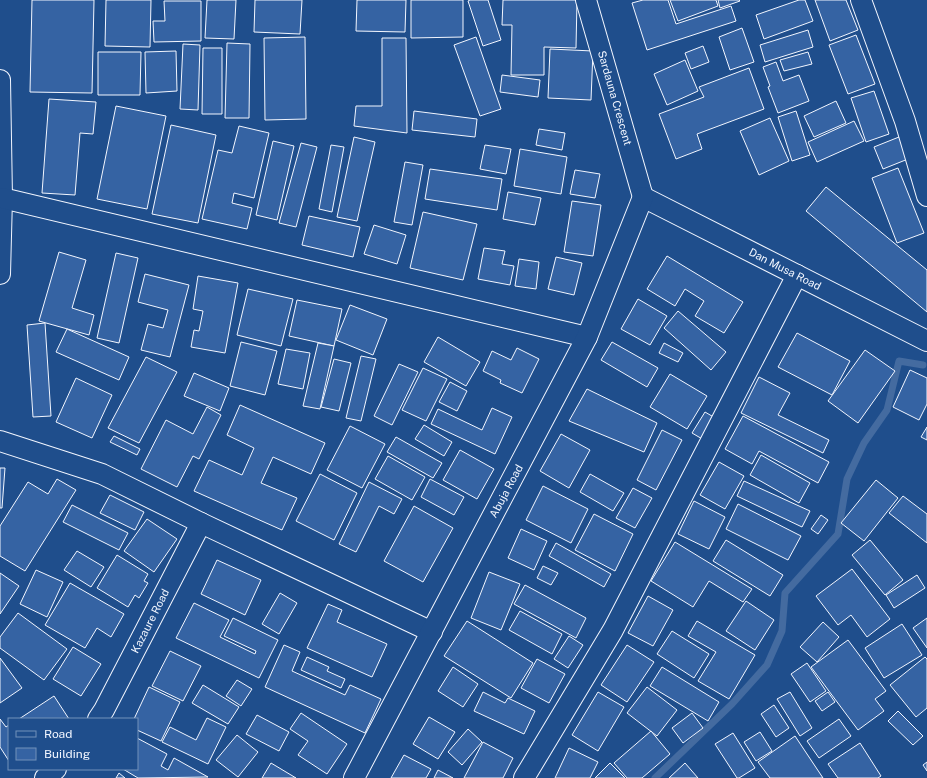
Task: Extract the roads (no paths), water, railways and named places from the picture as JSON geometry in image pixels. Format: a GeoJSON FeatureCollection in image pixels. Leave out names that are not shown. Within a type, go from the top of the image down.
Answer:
{"type":"FeatureCollection","features":[{"type":"Feature","properties":{"kind":"street","name":"Sardauna Crescent"},"geometry":{"type":"LineString","coordinates":[[586,0],[643,197]]}},
{"type":"Feature","properties":{"kind":"street"},"geometry":{"type":"LineString","coordinates":[[861,0],[906,121],[927,196]]}},
{"type":"Feature","properties":{"kind":"street"},"geometry":{"type":"LineString","coordinates":[[0,80],[2,198],[0,274]]}},
{"type":"Feature","properties":{"kind":"street","name":"Dan Musa Road"},"geometry":{"type":"LineString","coordinates":[[643,197],[927,341]]}},
{"type":"Feature","properties":{"kind":"street","name":"Abuja Road"},"geometry":{"type":"LineString","coordinates":[[354,778],[587,337],[643,197]]}},
{"type":"Feature","properties":{"kind":"street"},"geometry":{"type":"LineString","coordinates":[[2,198],[587,337]]}},
{"type":"Feature","properties":{"kind":"street"},"geometry":{"type":"LineString","coordinates":[[524,778],[613,630],[797,274]]}},
{"type":"Feature","properties":{"kind":"street"},"geometry":{"type":"LineString","coordinates":[[0,441],[102,474],[201,523],[432,632]]}},
{"type":"Feature","properties":{"kind":"street","name":"Kazaure Road"},"geometry":{"type":"LineString","coordinates":[[99,718],[201,523]]}},
{"type":"Feature","properties":{"kind":"street"},"geometry":{"type":"LineString","coordinates":[[45,778],[55,770]]}},
{"type":"Feature","properties":{"kind":"waterway"},"geometry":{"type":"LineString","coordinates":[[655,778],[732,704],[767,665],[782,631],[785,593],[838,534],[847,479],[864,443],[887,410],[899,361],[923,365]]}}]}
